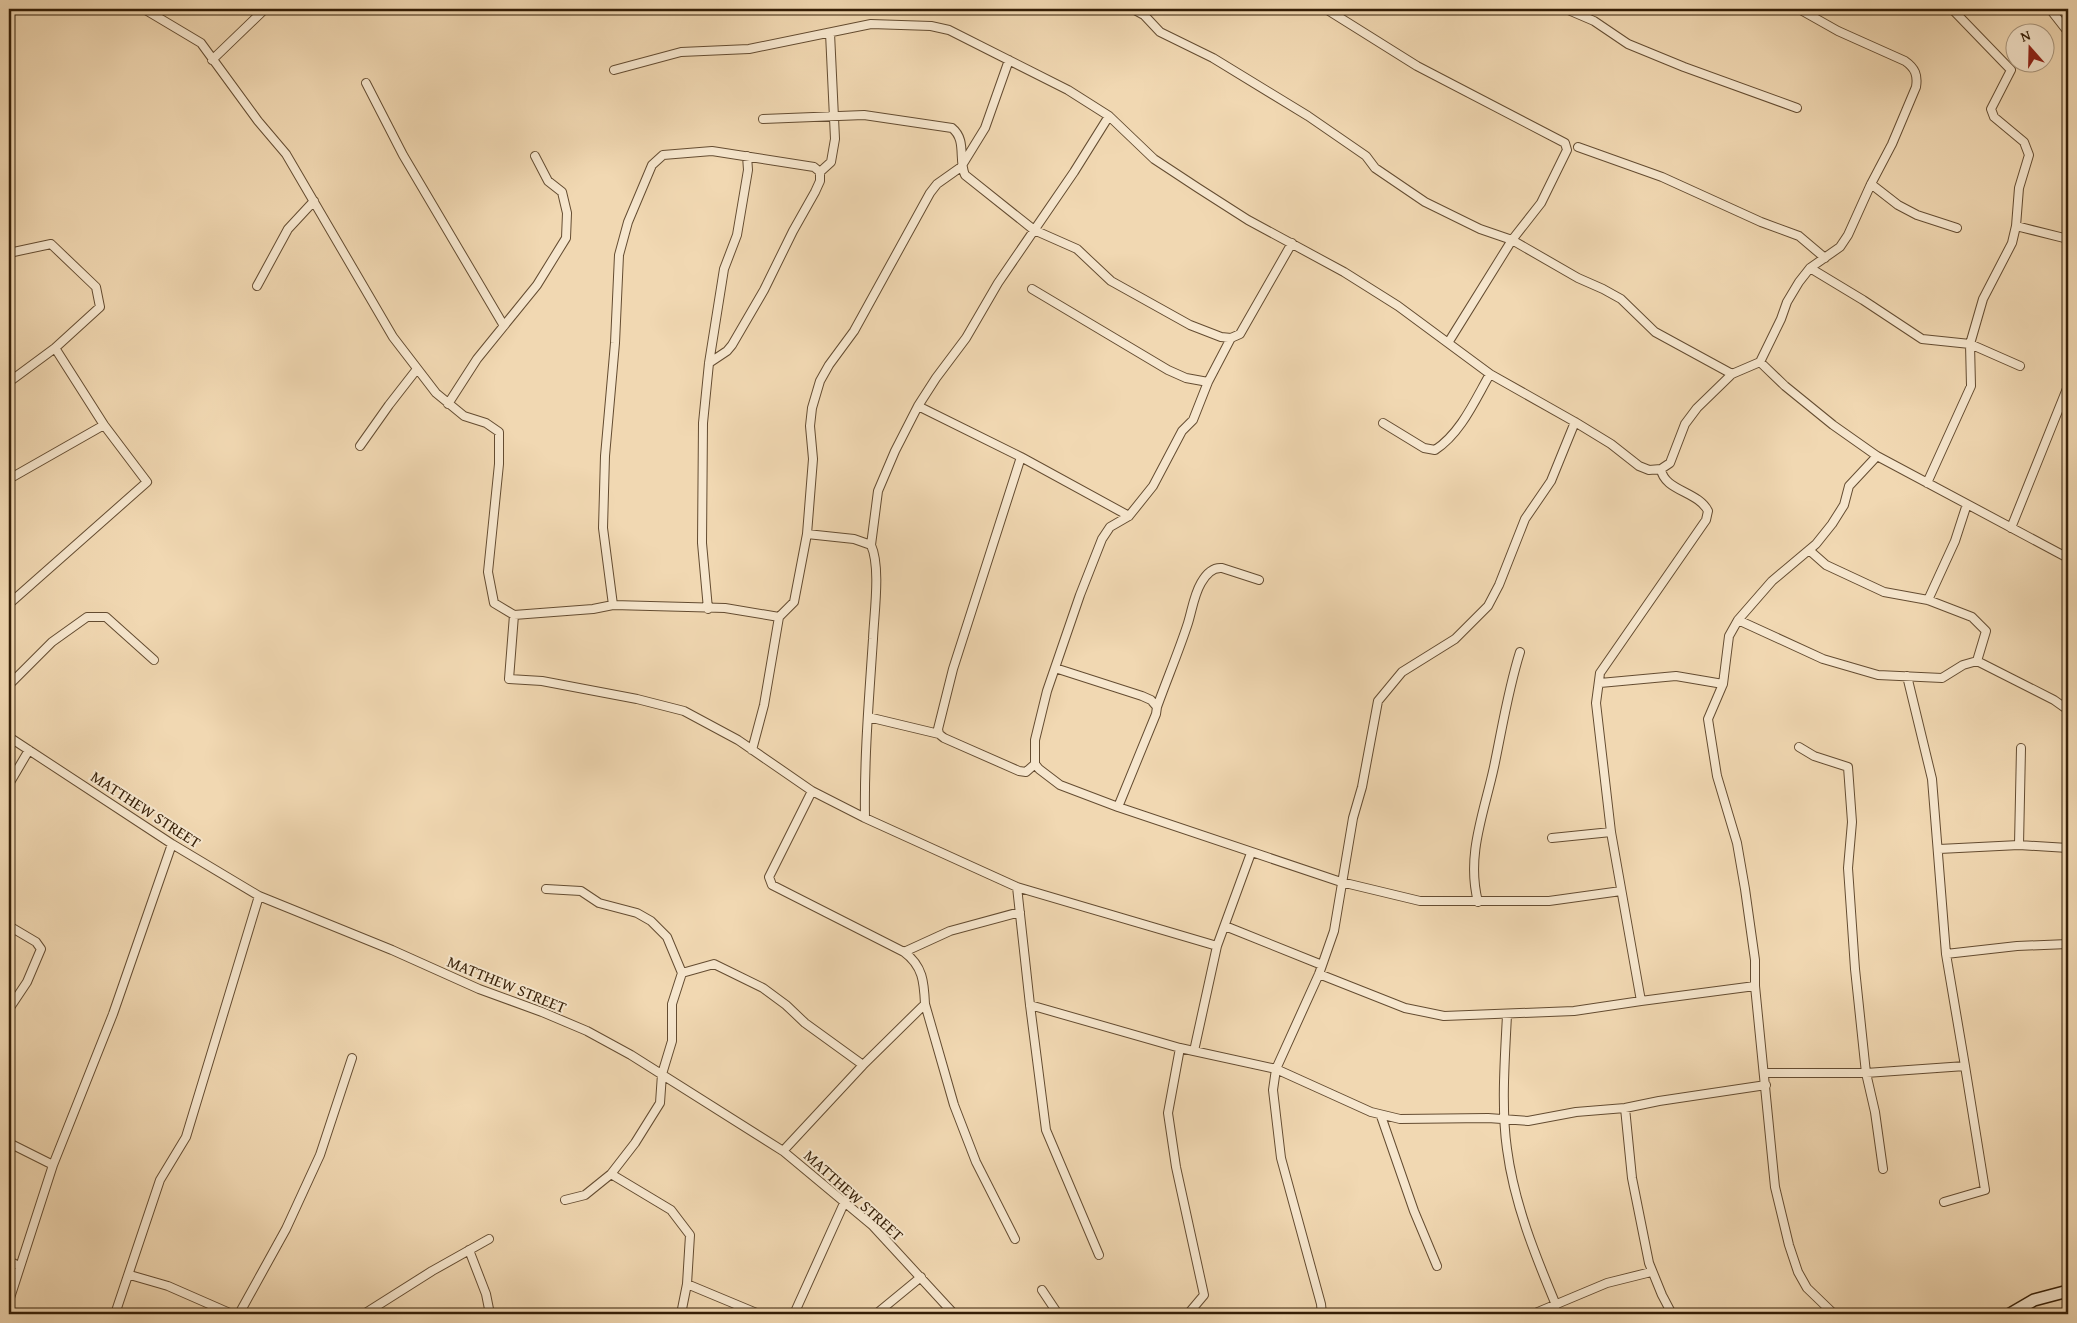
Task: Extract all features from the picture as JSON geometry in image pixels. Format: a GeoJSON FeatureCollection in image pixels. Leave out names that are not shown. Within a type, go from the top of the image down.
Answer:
{"type":"FeatureCollection","features":[{"type":"Feature","properties":{"kind":"main road"},"geometry":{"type":"LineString","coordinates":[[2010,1314],[2034,1300],[2068,1291]]}},
{"type":"Feature","properties":{"kind":"street"},"geometry":{"type":"LineString","coordinates":[[144,9],[156,12],[201,43],[212,60],[286,154],[394,337],[436,393],[464,416],[486,423],[499,432],[500,464],[488,572],[494,604],[514,615],[593,609],[613,605],[725,608],[779,617]]}},
{"type":"Feature","properties":{"kind":"street"},"geometry":{"type":"LineString","coordinates":[[212,60],[265,9]]}},
{"type":"Feature","properties":{"kind":"street"},"geometry":{"type":"LineString","coordinates":[[1133,9],[1144,15],[1160,32],[1213,58],[1308,116],[1366,156],[1375,168],[1425,202],[1480,229],[1512,240],[1578,278],[1621,299],[1655,332],[1732,374]]}},
{"type":"Feature","properties":{"kind":"street"},"geometry":{"type":"LineString","coordinates":[[1326,9],[1417,66],[1565,143],[1567,150],[1541,203],[1512,240],[1448,343]]}},
{"type":"Feature","properties":{"kind":"street"},"geometry":{"type":"LineString","coordinates":[[1566,9],[1594,21],[1628,44],[1797,108]]}},
{"type":"Feature","properties":{"kind":"street"},"geometry":{"type":"LineString","coordinates":[[614,70],[682,52],[749,49],[872,24],[931,26],[950,30],[1068,90],[1109,116],[1154,158],[1248,220],[1292,243],[1398,306],[1490,374],[1575,422],[1611,444],[1639,466],[1649,470],[1661,469],[1670,463],[1685,424],[1696,408],[1732,374],[1760,362],[1781,319],[1787,302],[1799,282],[1810,268],[1840,247],[1848,235],[1911,100],[1917,80],[1916,72],[1912,65],[1838,31],[1800,9]]}},
{"type":"Feature","properties":{"kind":"street"},"geometry":{"type":"LineString","coordinates":[[1927,484],[1971,386],[1970,344],[1982,299],[2006,255],[2016,226],[2019,188],[2029,155],[2024,142],[1994,117],[1991,108],[2011,70],[1952,9]]}},
{"type":"Feature","properties":{"kind":"street"},"geometry":{"type":"LineString","coordinates":[[2050,9],[2068,32]]}},
{"type":"Feature","properties":{"kind":"street"},"geometry":{"type":"LineString","coordinates":[[710,363],[732,345],[764,290],[792,231],[815,192],[820,181],[820,172],[831,162],[835,139],[830,33]]}},
{"type":"Feature","properties":{"kind":"street"},"geometry":{"type":"LineString","coordinates":[[752,750],[766,696],[779,617],[794,602],[807,534],[813,459],[810,426],[812,408],[820,381],[829,365],[854,331],[930,193],[937,184],[961,167],[985,128],[1009,60]]}},
{"type":"Feature","properties":{"kind":"street"},"geometry":{"type":"LineString","coordinates":[[366,83],[403,155],[504,326]]}},
{"type":"Feature","properties":{"kind":"street"},"geometry":{"type":"LineString","coordinates":[[763,119],[864,115],[952,128],[958,132],[960,138],[961,167],[965,175],[1034,230],[1077,249],[1112,281],[1190,325],[1221,337],[1231,338],[1240,334],[1292,243]]}},
{"type":"Feature","properties":{"kind":"street"},"geometry":{"type":"LineString","coordinates":[[865,818],[864,774],[876,555],[871,545],[878,491],[895,451],[918,406],[966,338],[998,283],[1109,116]]}},
{"type":"Feature","properties":{"kind":"street"},"geometry":{"type":"LineString","coordinates":[[1578,147],[1662,177],[1762,222],[1799,236],[1825,258]]}},
{"type":"Feature","properties":{"kind":"street"},"geometry":{"type":"LineString","coordinates":[[613,605],[603,528],[605,456],[615,343],[619,255],[628,222],[652,165],[663,155],[712,151],[814,167],[820,172]]}},
{"type":"Feature","properties":{"kind":"street"},"geometry":{"type":"LineString","coordinates":[[448,404],[477,359],[537,285],[566,238],[567,213],[562,192],[548,181],[535,156]]}},
{"type":"Feature","properties":{"kind":"street"},"geometry":{"type":"LineString","coordinates":[[708,609],[702,543],[703,441],[710,363],[724,269],[737,235],[748,170],[747,156]]}},
{"type":"Feature","properties":{"kind":"street"},"geometry":{"type":"LineString","coordinates":[[1871,184],[1898,205],[1917,215],[1957,228]]}},
{"type":"Feature","properties":{"kind":"street"},"geometry":{"type":"LineString","coordinates":[[257,286],[288,229],[314,201]]}},
{"type":"Feature","properties":{"kind":"street"},"geometry":{"type":"LineString","coordinates":[[2016,226],[2068,239]]}},
{"type":"Feature","properties":{"kind":"street"},"geometry":{"type":"LineString","coordinates":[[9,253],[51,244],[96,287],[100,307],[56,348],[9,382]]}},
{"type":"Feature","properties":{"kind":"street"},"geometry":{"type":"LineString","coordinates":[[1810,268],[1922,339],[1970,344],[2020,366]]}},
{"type":"Feature","properties":{"kind":"street"},"geometry":{"type":"LineString","coordinates":[[1032,289],[1168,370],[1186,378],[1208,382]]}},
{"type":"Feature","properties":{"kind":"street"},"geometry":{"type":"LineString","coordinates":[[1231,338],[1208,382],[1193,420],[1182,431],[1153,486],[1130,516],[1110,527],[1102,539],[1054,668],[1035,740],[1035,764],[1060,785],[1118,807],[1341,882],[1420,901],[1550,901],[1621,891]]}},
{"type":"Feature","properties":{"kind":"street"},"geometry":{"type":"LineString","coordinates":[[9,604],[147,482],[104,425],[56,348]]}},
{"type":"Feature","properties":{"kind":"street"},"geometry":{"type":"LineString","coordinates":[[1760,362],[1805,403],[1877,456],[2068,558]]}},
{"type":"Feature","properties":{"kind":"street"},"geometry":{"type":"LineString","coordinates":[[360,446],[389,404],[417,369]]}},
{"type":"Feature","properties":{"kind":"street"},"geometry":{"type":"LineString","coordinates":[[1383,423],[1424,448],[1436,450],[1446,443],[1463,421],[1490,374]]}},
{"type":"Feature","properties":{"kind":"street"},"geometry":{"type":"LineString","coordinates":[[2010,528],[2068,386]]}},
{"type":"Feature","properties":{"kind":"street"},"geometry":{"type":"LineString","coordinates":[[918,406],[1021,457],[1130,516]]}},
{"type":"Feature","properties":{"kind":"street"},"geometry":{"type":"LineString","coordinates":[[1322,1314],[1321,1304],[1281,1158],[1274,1090],[1276,1069],[1319,974],[1334,931],[1353,818],[1362,787],[1378,701],[1402,672],[1455,639],[1488,606],[1499,585],[1525,520],[1551,481],[1575,422]]}},
{"type":"Feature","properties":{"kind":"street"},"geometry":{"type":"LineString","coordinates":[[9,479],[104,425]]}},
{"type":"Feature","properties":{"kind":"street"},"geometry":{"type":"LineString","coordinates":[[1834,1314],[1807,1288],[1798,1272],[1789,1245],[1775,1187],[1755,986],[1755,960],[1745,889],[1736,843],[1716,768],[1708,719],[1723,684],[1729,636],[1738,620],[1772,582],[1809,550],[1832,524],[1844,505],[1849,486],[1877,456]]}},
{"type":"Feature","properties":{"kind":"street"},"geometry":{"type":"LineString","coordinates":[[939,734],[938,729],[952,669],[1021,457]]}},
{"type":"Feature","properties":{"kind":"street"},"geometry":{"type":"LineString","coordinates":[[1641,1001],[1611,832],[1596,703],[1600,674],[1706,520],[1708,512],[1699,500],[1667,482],[1662,476],[1661,469]]}},
{"type":"Feature","properties":{"kind":"street"},"geometry":{"type":"LineString","coordinates":[[1928,600],[1955,541],[1967,504]]}},
{"type":"Feature","properties":{"kind":"street"},"geometry":{"type":"LineString","coordinates":[[807,534],[854,539],[871,545]]}},
{"type":"Feature","properties":{"kind":"street"},"geometry":{"type":"LineString","coordinates":[[1809,550],[1826,565],[1884,592],[1928,600],[1972,617],[1986,631],[1977,661]]}},
{"type":"Feature","properties":{"kind":"street"},"geometry":{"type":"LineString","coordinates":[[1118,807],[1156,714],[1156,707],[1202,582],[1215,568],[1222,568],[1259,580]]}},
{"type":"Feature","properties":{"kind":"street"},"geometry":{"type":"LineString","coordinates":[[514,615],[509,679],[542,681],[637,699],[684,711],[738,740],[812,790],[865,818],[1017,887],[1217,946]]}},
{"type":"Feature","properties":{"kind":"street"},"geometry":{"type":"LineString","coordinates":[[9,685],[52,642],[88,617],[106,617],[154,660]]}},
{"type":"Feature","properties":{"kind":"street"},"geometry":{"type":"LineString","coordinates":[[1738,620],[1823,659],[1878,674],[1942,678],[1963,666],[1977,661],[2054,700],[2068,710]]}},
{"type":"Feature","properties":{"kind":"street"},"geometry":{"type":"LineString","coordinates":[[1478,902],[1473,885],[1476,839],[1512,677],[1520,652]]}},
{"type":"Feature","properties":{"kind":"street"},"geometry":{"type":"LineString","coordinates":[[1054,668],[1142,696],[1151,700],[1156,707]]}},
{"type":"Feature","properties":{"kind":"street"},"geometry":{"type":"LineString","coordinates":[[1600,683],[1676,676],[1723,684]]}},
{"type":"Feature","properties":{"kind":"street"},"geometry":{"type":"LineString","coordinates":[[1907,676],[1932,779],[1946,954],[1985,1190],[1944,1202]]}},
{"type":"Feature","properties":{"kind":"street"},"geometry":{"type":"LineString","coordinates":[[868,718],[939,734],[1019,771],[1026,772],[1035,764]]}},
{"type":"Feature","properties":{"kind":"street","name":"MATTHEW STREET"},"geometry":{"type":"LineString","coordinates":[[9,737],[172,844],[259,896],[392,950],[480,989],[542,1012],[587,1032],[662,1074],[783,1151],[844,1201],[873,1226],[954,1314]]}},
{"type":"Feature","properties":{"kind":"street"},"geometry":{"type":"LineString","coordinates":[[1799,747],[1814,756],[1848,766],[1852,822],[1848,868],[1855,969],[1866,1073],[1875,1112],[1883,1169]]}},
{"type":"Feature","properties":{"kind":"street"},"geometry":{"type":"LineString","coordinates":[[2019,844],[2020,748]]}},
{"type":"Feature","properties":{"kind":"street"},"geometry":{"type":"LineString","coordinates":[[9,784],[29,750]]}},
{"type":"Feature","properties":{"kind":"street"},"geometry":{"type":"LineString","coordinates":[[812,790],[769,877],[772,886],[904,952],[916,961],[924,985],[925,1004],[954,1105],[976,1162],[1015,1238]]}},
{"type":"Feature","properties":{"kind":"street"},"geometry":{"type":"LineString","coordinates":[[1552,838],[1611,832]]}},
{"type":"Feature","properties":{"kind":"street"},"geometry":{"type":"LineString","coordinates":[[9,1301],[53,1165],[113,1014],[172,844]]}},
{"type":"Feature","properties":{"kind":"street"},"geometry":{"type":"LineString","coordinates":[[1939,849],[2019,844],[2068,848]]}},
{"type":"Feature","properties":{"kind":"street"},"geometry":{"type":"LineString","coordinates":[[1194,1051],[1217,946],[1251,853]]}},
{"type":"Feature","properties":{"kind":"street"},"geometry":{"type":"LineString","coordinates":[[1017,887],[1046,1130],[1099,1254]]}},
{"type":"Feature","properties":{"kind":"street"},"geometry":{"type":"LineString","coordinates":[[546,889],[581,891],[599,903],[637,913],[651,921],[667,937],[682,973],[672,1004],[672,1041],[662,1074],[660,1103],[636,1143],[611,1174],[585,1195],[565,1200]]}},
{"type":"Feature","properties":{"kind":"street"},"geometry":{"type":"LineString","coordinates":[[116,1314],[160,1180],[186,1137],[259,896]]}},
{"type":"Feature","properties":{"kind":"street"},"geometry":{"type":"LineString","coordinates":[[904,952],[950,931],[1020,912]]}},
{"type":"Feature","properties":{"kind":"street"},"geometry":{"type":"LineString","coordinates":[[9,926],[36,942],[41,950],[27,982],[9,1009]]}},
{"type":"Feature","properties":{"kind":"street"},"geometry":{"type":"LineString","coordinates":[[1225,926],[1322,965]]}},
{"type":"Feature","properties":{"kind":"street"},"geometry":{"type":"LineString","coordinates":[[1946,954],[2017,946],[2068,944]]}},
{"type":"Feature","properties":{"kind":"street"},"geometry":{"type":"LineString","coordinates":[[682,973],[714,964],[763,988],[786,1005],[805,1023],[863,1066]]}},
{"type":"Feature","properties":{"kind":"street"},"geometry":{"type":"LineString","coordinates":[[1319,974],[1405,1008],[1444,1016],[1574,1012],[1755,986]]}},
{"type":"Feature","properties":{"kind":"street"},"geometry":{"type":"LineString","coordinates":[[783,1151],[863,1066],[925,1004]]}},
{"type":"Feature","properties":{"kind":"street"},"geometry":{"type":"LineString","coordinates":[[1030,1005],[1180,1048],[1276,1069],[1381,1116],[1410,1120],[1488,1118],[1528,1121],[1576,1112],[1625,1108],[1766,1085]]}},
{"type":"Feature","properties":{"kind":"street"},"geometry":{"type":"LineString","coordinates":[[1507,1015],[1505,1120],[1507,1149],[1527,1233],[1556,1305]]}},
{"type":"Feature","properties":{"kind":"street"},"geometry":{"type":"LineString","coordinates":[[1180,1048],[1168,1113],[1176,1167],[1204,1295],[1188,1314]]}},
{"type":"Feature","properties":{"kind":"street"},"geometry":{"type":"LineString","coordinates":[[239,1314],[286,1229],[320,1155],[352,1058]]}},
{"type":"Feature","properties":{"kind":"street"},"geometry":{"type":"LineString","coordinates":[[1764,1073],[1866,1073],[1965,1066]]}},
{"type":"Feature","properties":{"kind":"street"},"geometry":{"type":"LineString","coordinates":[[1625,1108],[1632,1178],[1651,1272],[1672,1314]]}},
{"type":"Feature","properties":{"kind":"street"},"geometry":{"type":"LineString","coordinates":[[1381,1116],[1414,1211],[1437,1266]]}},
{"type":"Feature","properties":{"kind":"street"},"geometry":{"type":"LineString","coordinates":[[9,1143],[53,1165]]}},
{"type":"Feature","properties":{"kind":"street"},"geometry":{"type":"LineString","coordinates":[[611,1174],[671,1210],[690,1235],[687,1284],[681,1314]]}},
{"type":"Feature","properties":{"kind":"street"},"geometry":{"type":"LineString","coordinates":[[794,1314],[844,1201]]}},
{"type":"Feature","properties":{"kind":"street"},"geometry":{"type":"LineString","coordinates":[[364,1314],[489,1238]]}},
{"type":"Feature","properties":{"kind":"street"},"geometry":{"type":"LineString","coordinates":[[469,1250],[486,1294],[490,1314]]}},
{"type":"Feature","properties":{"kind":"street"},"geometry":{"type":"LineString","coordinates":[[9,1261],[19,1266]]}},
{"type":"Feature","properties":{"kind":"street"},"geometry":{"type":"LineString","coordinates":[[1533,1314],[1607,1283],[1651,1272]]}},
{"type":"Feature","properties":{"kind":"street"},"geometry":{"type":"LineString","coordinates":[[130,1275],[168,1286],[232,1314]]}},
{"type":"Feature","properties":{"kind":"street"},"geometry":{"type":"LineString","coordinates":[[876,1314],[921,1277]]}},
{"type":"Feature","properties":{"kind":"street"},"geometry":{"type":"LineString","coordinates":[[687,1284],[759,1314]]}},
{"type":"Feature","properties":{"kind":"street"},"geometry":{"type":"LineString","coordinates":[[1042,1290],[1058,1314]]}}]}
